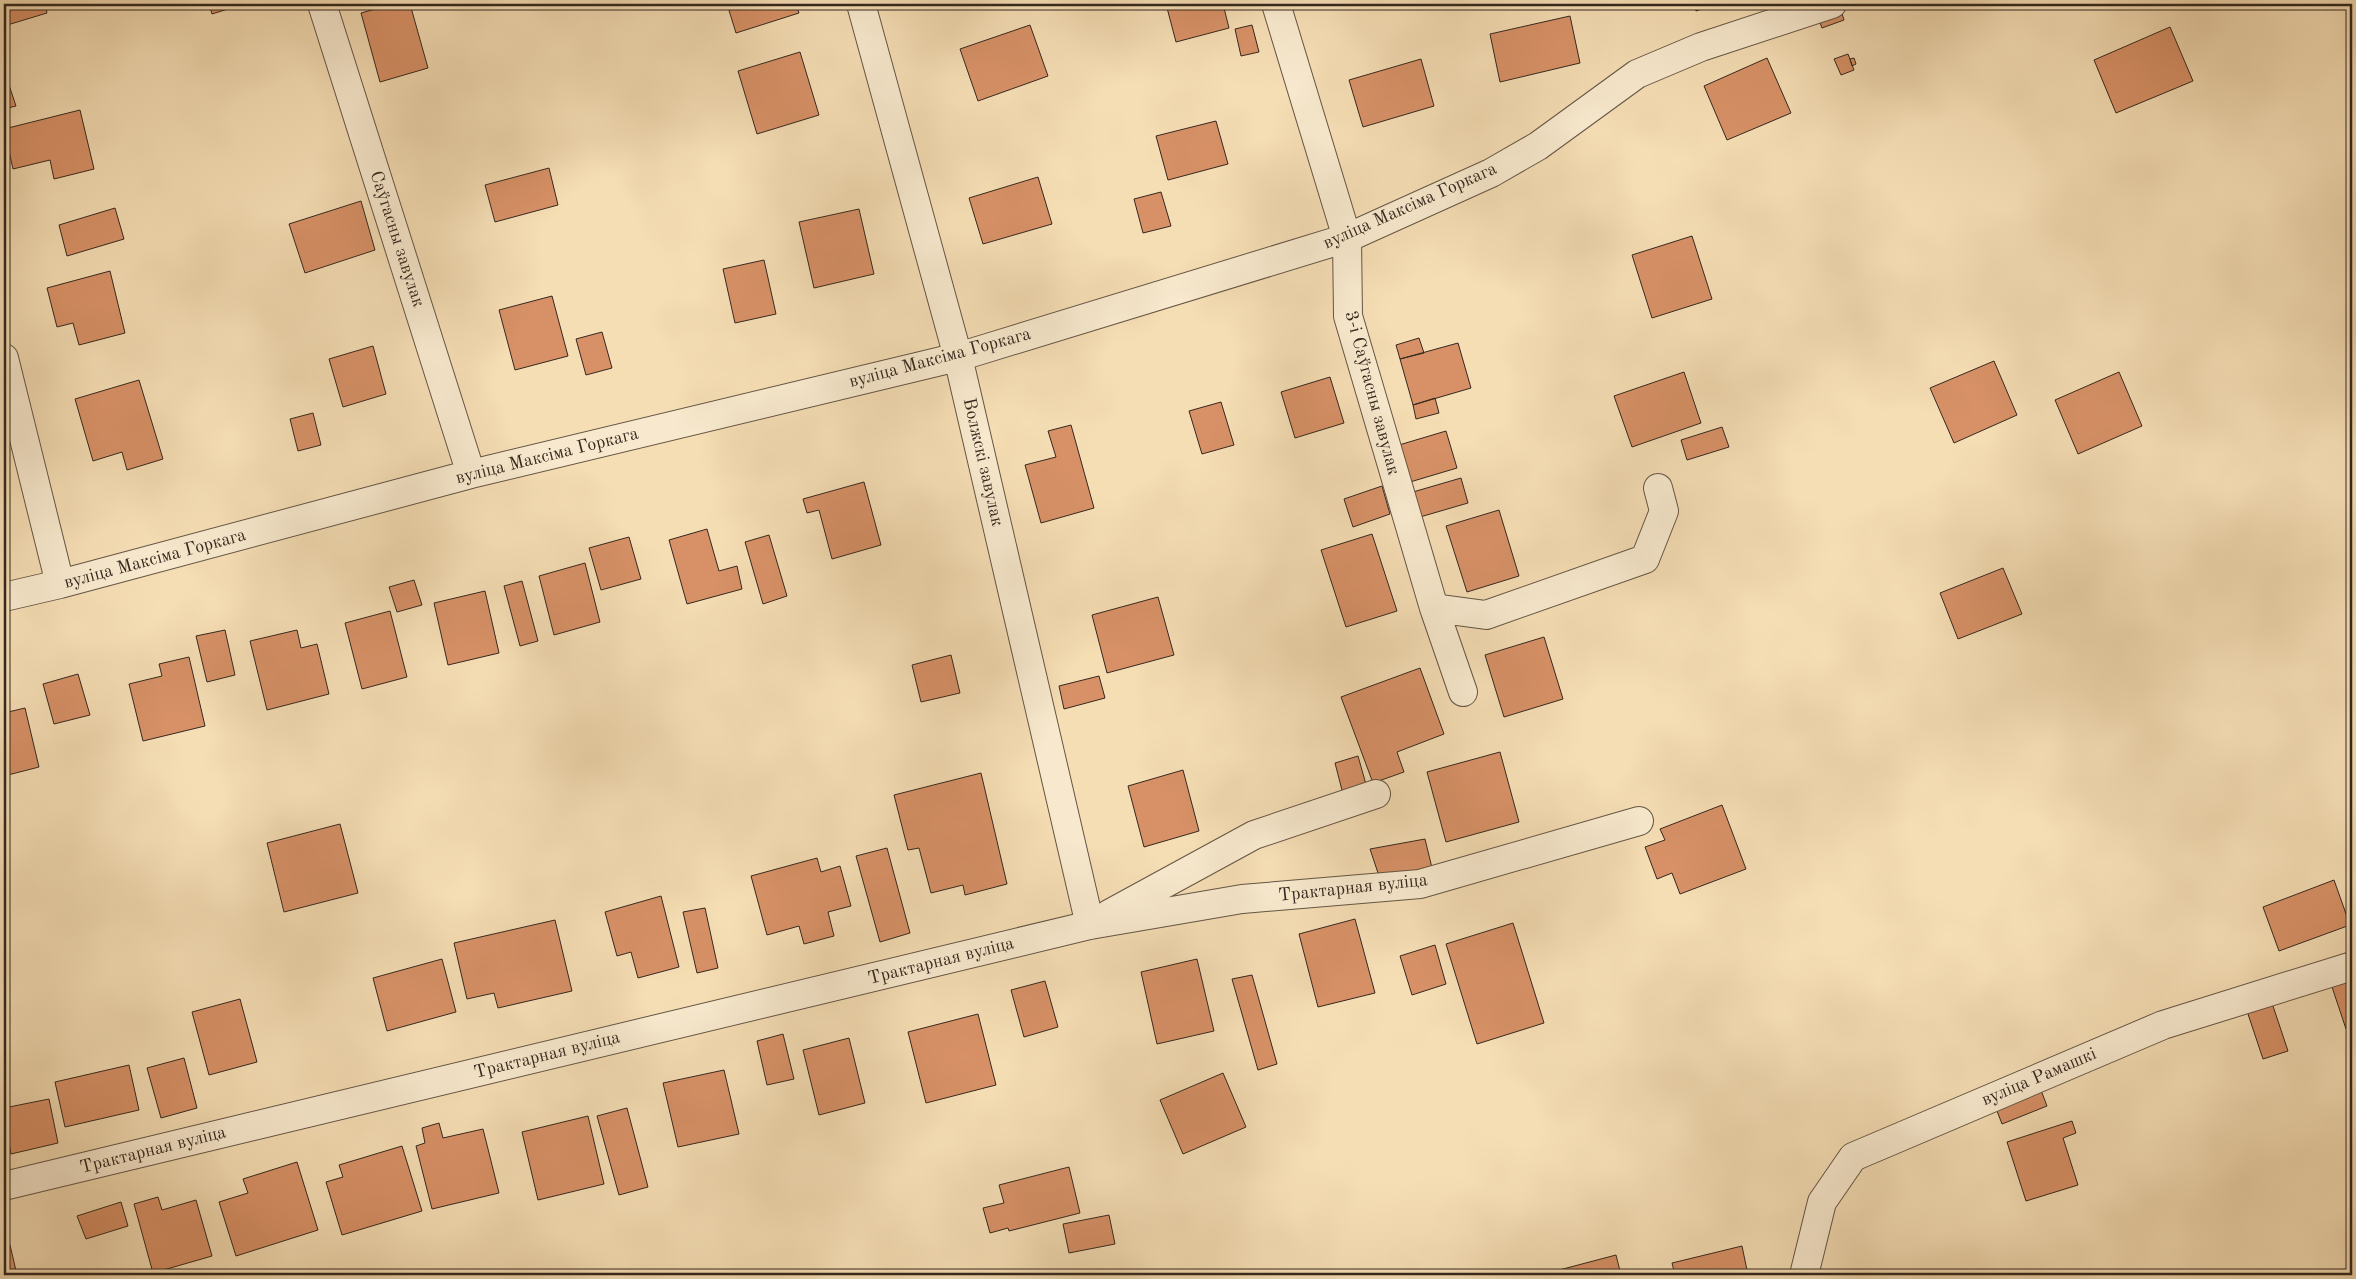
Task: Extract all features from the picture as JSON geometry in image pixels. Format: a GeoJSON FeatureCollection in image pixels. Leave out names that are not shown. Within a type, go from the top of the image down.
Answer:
{"type":"FeatureCollection","features":[{"type":"Feature","properties":{"kind":"street","name":"Саўгасны завулак"},"geometry":{"type":"LineString","coordinates":[[322,4],[471,474]]}},
{"type":"Feature","properties":{"kind":"street","name":"Волжскі завулак"},"geometry":{"type":"LineString","coordinates":[[861,4],[958,357],[1090,925]]}},
{"type":"Feature","properties":{"kind":"street","name":"3-і Саўгасны завулак"},"geometry":{"type":"LineString","coordinates":[[1276,4],[1347,238],[1348,316],[1434,608],[1463,692]]}},
{"type":"Feature","properties":{"kind":"street","name":"вуліца Максіма Горкага"},"geometry":{"type":"LineString","coordinates":[[4,597],[60,584],[471,474],[958,357],[1347,238],[1507,164],[1538,146],[1637,74],[1701,47],[1832,4]]}},
{"type":"Feature","properties":{"kind":"street"},"geometry":{"type":"LineString","coordinates":[[4,358],[60,584]]}},
{"type":"Feature","properties":{"kind":"street"},"geometry":{"type":"LineString","coordinates":[[1434,608],[1486,615],[1645,559],[1664,511],[1658,488]]}},
{"type":"Feature","properties":{"kind":"street","name":"Трактарная вуліца"},"geometry":{"type":"LineString","coordinates":[[1090,925],[1254,835],[1376,794]]}},
{"type":"Feature","properties":{"kind":"street","name":"Трактарная вуліца"},"geometry":{"type":"LineString","coordinates":[[4,1186],[1090,925],[1242,899],[1420,884],[1640,821]]}},
{"type":"Feature","properties":{"kind":"street","name":"вуліца Рамашкі"},"geometry":{"type":"LineString","coordinates":[[1804,1275],[1822,1202],[1853,1157],[2163,1024],[2352,966]]}},
{"type":"Feature","properties":{"kind":"building"},"geometry":{"type":"Polygon","coordinates":[[[4,4],[45,4],[47,13],[4,26],[4,4]]]}},
{"type":"Feature","properties":{"kind":"building"},"geometry":{"type":"Polygon","coordinates":[[[209,4],[244,4],[212,14],[209,4]]]}},
{"type":"Feature","properties":{"kind":"building"},"geometry":{"type":"Polygon","coordinates":[[[393,4],[410,4],[428,68],[380,82],[361,13],[393,4]]]}},
{"type":"Feature","properties":{"kind":"building"},"geometry":{"type":"Polygon","coordinates":[[[727,4],[796,4],[799,13],[736,33],[727,4]]]}},
{"type":"Feature","properties":{"kind":"building"},"geometry":{"type":"Polygon","coordinates":[[[1166,4],[1223,4],[1229,28],[1176,42],[1166,4]]]}},
{"type":"Feature","properties":{"kind":"building"},"geometry":{"type":"Polygon","coordinates":[[[1328,4],[1342,4],[1329,8],[1328,4]]]}},
{"type":"Feature","properties":{"kind":"building"},"geometry":{"type":"Polygon","coordinates":[[[1366,4],[1386,4],[1368,9],[1366,4]]]}},
{"type":"Feature","properties":{"kind":"building"},"geometry":{"type":"Polygon","coordinates":[[[1694,4],[1715,4],[1696,11],[1694,4]]]}},
{"type":"Feature","properties":{"kind":"building"},"geometry":{"type":"Polygon","coordinates":[[[1840,7],[1844,20],[1822,28],[1817,15],[1840,7]]]}},
{"type":"Feature","properties":{"kind":"building"},"geometry":{"type":"Polygon","coordinates":[[[1570,16],[1580,63],[1500,82],[1490,34],[1570,16]]]}},
{"type":"Feature","properties":{"kind":"building"},"geometry":{"type":"Polygon","coordinates":[[[1030,25],[1048,76],[978,101],[960,49],[1030,25]]]}},
{"type":"Feature","properties":{"kind":"building"},"geometry":{"type":"Polygon","coordinates":[[[1252,25],[1259,52],[1241,56],[1235,29],[1252,25]]]}},
{"type":"Feature","properties":{"kind":"building"},"geometry":{"type":"Polygon","coordinates":[[[2170,27],[2193,81],[2116,113],[2094,60],[2170,27]]]}},
{"type":"Feature","properties":{"kind":"building"},"geometry":{"type":"Polygon","coordinates":[[[800,52],[819,115],[757,134],[738,71],[800,52]]]}},
{"type":"Feature","properties":{"kind":"building"},"geometry":{"type":"Polygon","coordinates":[[[1848,54],[1854,70],[1841,75],[1834,59],[1848,54]]]}},
{"type":"Feature","properties":{"kind":"building"},"geometry":{"type":"Polygon","coordinates":[[[1767,58],[1791,113],[1727,140],[1704,86],[1767,58]]]}},
{"type":"Feature","properties":{"kind":"building"},"geometry":{"type":"Polygon","coordinates":[[[1854,58],[1856,64],[1852,66],[1850,59],[1854,58]]]}},
{"type":"Feature","properties":{"kind":"building"},"geometry":{"type":"Polygon","coordinates":[[[1421,59],[1434,106],[1363,127],[1349,80],[1421,59]]]}},
{"type":"Feature","properties":{"kind":"building"},"geometry":{"type":"Polygon","coordinates":[[[8,82],[16,106],[4,109],[4,83],[8,82]]]}},
{"type":"Feature","properties":{"kind":"building"},"geometry":{"type":"Polygon","coordinates":[[[80,110],[94,169],[54,179],[50,160],[13,169],[4,129],[80,110]]]}},
{"type":"Feature","properties":{"kind":"building"},"geometry":{"type":"Polygon","coordinates":[[[1216,121],[1228,164],[1168,180],[1156,136],[1216,121]]]}},
{"type":"Feature","properties":{"kind":"building"},"geometry":{"type":"Polygon","coordinates":[[[549,168],[558,205],[495,222],[485,185],[549,168]]]}},
{"type":"Feature","properties":{"kind":"building"},"geometry":{"type":"Polygon","coordinates":[[[1038,177],[1052,224],[983,244],[969,198],[1038,177]]]}},
{"type":"Feature","properties":{"kind":"building"},"geometry":{"type":"Polygon","coordinates":[[[1161,192],[1171,226],[1143,233],[1134,199],[1161,192]]]}},
{"type":"Feature","properties":{"kind":"building"},"geometry":{"type":"Polygon","coordinates":[[[361,201],[375,250],[305,273],[289,224],[361,201]]]}},
{"type":"Feature","properties":{"kind":"building"},"geometry":{"type":"Polygon","coordinates":[[[115,208],[124,239],[67,256],[59,225],[115,208]]]}},
{"type":"Feature","properties":{"kind":"building"},"geometry":{"type":"Polygon","coordinates":[[[859,209],[874,274],[814,288],[799,222],[859,209]]]}},
{"type":"Feature","properties":{"kind":"building"},"geometry":{"type":"Polygon","coordinates":[[[1692,236],[1712,299],[1652,318],[1632,255],[1692,236]]]}},
{"type":"Feature","properties":{"kind":"building"},"geometry":{"type":"Polygon","coordinates":[[[764,260],[776,314],[735,323],[723,269],[764,260]]]}},
{"type":"Feature","properties":{"kind":"building"},"geometry":{"type":"Polygon","coordinates":[[[110,271],[125,333],[79,345],[73,323],[57,327],[47,288],[110,271]]]}},
{"type":"Feature","properties":{"kind":"building"},"geometry":{"type":"Polygon","coordinates":[[[552,296],[568,356],[515,370],[499,310],[552,296]]]}},
{"type":"Feature","properties":{"kind":"building"},"geometry":{"type":"Polygon","coordinates":[[[602,332],[612,368],[586,375],[576,339],[602,332]]]}},
{"type":"Feature","properties":{"kind":"building"},"geometry":{"type":"Polygon","coordinates":[[[1419,338],[1424,353],[1400,359],[1396,345],[1419,338]]]}},
{"type":"Feature","properties":{"kind":"building"},"geometry":{"type":"Polygon","coordinates":[[[1458,343],[1471,388],[1413,405],[1400,359],[1458,343]]]}},
{"type":"Feature","properties":{"kind":"building"},"geometry":{"type":"Polygon","coordinates":[[[373,346],[386,394],[343,407],[329,359],[373,346]]]}},
{"type":"Feature","properties":{"kind":"building"},"geometry":{"type":"Polygon","coordinates":[[[1994,361],[2017,415],[1954,443],[1930,388],[1994,361]]]}},
{"type":"Feature","properties":{"kind":"building"},"geometry":{"type":"Polygon","coordinates":[[[1684,372],[1701,423],[1632,447],[1614,396],[1684,372]]]}},
{"type":"Feature","properties":{"kind":"building"},"geometry":{"type":"Polygon","coordinates":[[[2119,372],[2142,426],[2078,454],[2055,400],[2119,372]]]}},
{"type":"Feature","properties":{"kind":"building"},"geometry":{"type":"Polygon","coordinates":[[[1330,377],[1344,423],[1295,438],[1281,392],[1330,377]]]}},
{"type":"Feature","properties":{"kind":"building"},"geometry":{"type":"Polygon","coordinates":[[[139,380],[163,459],[127,470],[122,452],[93,461],[75,399],[139,380]]]}},
{"type":"Feature","properties":{"kind":"building"},"geometry":{"type":"Polygon","coordinates":[[[1435,398],[1439,413],[1416,419],[1413,405],[1435,398]]]}},
{"type":"Feature","properties":{"kind":"building"},"geometry":{"type":"Polygon","coordinates":[[[1221,402],[1234,445],[1202,454],[1189,411],[1221,402]]]}},
{"type":"Feature","properties":{"kind":"building"},"geometry":{"type":"Polygon","coordinates":[[[313,413],[321,445],[298,451],[290,419],[313,413]]]}},
{"type":"Feature","properties":{"kind":"building"},"geometry":{"type":"Polygon","coordinates":[[[1071,425],[1094,508],[1041,523],[1025,465],[1056,457],[1048,431],[1071,425]]]}},
{"type":"Feature","properties":{"kind":"building"},"geometry":{"type":"Polygon","coordinates":[[[1722,427],[1729,447],[1687,460],[1681,440],[1722,427]]]}},
{"type":"Feature","properties":{"kind":"building"},"geometry":{"type":"Polygon","coordinates":[[[1446,431],[1457,468],[1410,482],[1399,445],[1446,431]]]}},
{"type":"Feature","properties":{"kind":"building"},"geometry":{"type":"Polygon","coordinates":[[[1461,478],[1468,503],[1420,517],[1413,492],[1461,478]]]}},
{"type":"Feature","properties":{"kind":"building"},"geometry":{"type":"Polygon","coordinates":[[[864,482],[881,545],[832,559],[819,510],[807,513],[803,499],[864,482]]]}},
{"type":"Feature","properties":{"kind":"building"},"geometry":{"type":"Polygon","coordinates":[[[1382,486],[1390,514],[1353,527],[1344,499],[1382,486]]]}},
{"type":"Feature","properties":{"kind":"building"},"geometry":{"type":"Polygon","coordinates":[[[1499,510],[1519,576],[1467,592],[1446,526],[1499,510]]]}},
{"type":"Feature","properties":{"kind":"building"},"geometry":{"type":"Polygon","coordinates":[[[707,529],[719,571],[737,566],[742,589],[687,604],[669,540],[707,529]]]}},
{"type":"Feature","properties":{"kind":"building"},"geometry":{"type":"Polygon","coordinates":[[[1372,534],[1397,611],[1346,627],[1321,550],[1372,534]]]}},
{"type":"Feature","properties":{"kind":"building"},"geometry":{"type":"Polygon","coordinates":[[[769,535],[787,596],[763,604],[745,542],[769,535]]]}},
{"type":"Feature","properties":{"kind":"building"},"geometry":{"type":"Polygon","coordinates":[[[629,537],[641,579],[601,590],[589,548],[629,537]]]}},
{"type":"Feature","properties":{"kind":"building"},"geometry":{"type":"Polygon","coordinates":[[[585,563],[600,622],[554,635],[539,576],[585,563]]]}},
{"type":"Feature","properties":{"kind":"building"},"geometry":{"type":"Polygon","coordinates":[[[2003,568],[2022,614],[1958,639],[1940,593],[2003,568]]]}},
{"type":"Feature","properties":{"kind":"building"},"geometry":{"type":"Polygon","coordinates":[[[414,580],[422,605],[397,612],[389,587],[414,580]]]}},
{"type":"Feature","properties":{"kind":"building"},"geometry":{"type":"Polygon","coordinates":[[[522,581],[538,641],[520,646],[504,586],[522,581]]]}},
{"type":"Feature","properties":{"kind":"building"},"geometry":{"type":"Polygon","coordinates":[[[485,591],[499,653],[448,665],[434,603],[485,591]]]}},
{"type":"Feature","properties":{"kind":"building"},"geometry":{"type":"Polygon","coordinates":[[[1158,597],[1174,655],[1107,673],[1092,615],[1158,597]]]}},
{"type":"Feature","properties":{"kind":"building"},"geometry":{"type":"Polygon","coordinates":[[[390,611],[407,677],[362,689],[345,623],[390,611]]]}},
{"type":"Feature","properties":{"kind":"building"},"geometry":{"type":"Polygon","coordinates":[[[225,630],[235,675],[207,682],[196,636],[225,630]]]}},
{"type":"Feature","properties":{"kind":"building"},"geometry":{"type":"Polygon","coordinates":[[[297,630],[301,648],[317,644],[329,694],[267,710],[250,641],[297,630]]]}},
{"type":"Feature","properties":{"kind":"building"},"geometry":{"type":"Polygon","coordinates":[[[1544,637],[1563,699],[1504,717],[1485,655],[1544,637]]]}},
{"type":"Feature","properties":{"kind":"building"},"geometry":{"type":"Polygon","coordinates":[[[951,655],[960,693],[921,702],[912,665],[951,655]]]}},
{"type":"Feature","properties":{"kind":"building"},"geometry":{"type":"Polygon","coordinates":[[[189,657],[205,726],[143,741],[129,684],[162,676],[159,664],[189,657]]]}},
{"type":"Feature","properties":{"kind":"building"},"geometry":{"type":"Polygon","coordinates":[[[1420,668],[1444,734],[1397,752],[1404,772],[1373,783],[1341,697],[1420,668]]]}},
{"type":"Feature","properties":{"kind":"building"},"geometry":{"type":"Polygon","coordinates":[[[78,674],[90,715],[54,724],[43,684],[78,674]]]}},
{"type":"Feature","properties":{"kind":"building"},"geometry":{"type":"Polygon","coordinates":[[[1099,676],[1105,698],[1064,709],[1059,686],[1099,676]]]}},
{"type":"Feature","properties":{"kind":"building"},"geometry":{"type":"Polygon","coordinates":[[[25,708],[39,767],[4,776],[4,713],[25,708]]]}},
{"type":"Feature","properties":{"kind":"building"},"geometry":{"type":"Polygon","coordinates":[[[1500,752],[1519,822],[1446,842],[1427,772],[1500,752]]]}},
{"type":"Feature","properties":{"kind":"building"},"geometry":{"type":"Polygon","coordinates":[[[1358,756],[1367,788],[1343,794],[1335,763],[1358,756]]]}},
{"type":"Feature","properties":{"kind":"building"},"geometry":{"type":"Polygon","coordinates":[[[1183,770],[1199,831],[1144,847],[1128,786],[1183,770]]]}},
{"type":"Feature","properties":{"kind":"building"},"geometry":{"type":"Polygon","coordinates":[[[981,773],[1007,884],[965,895],[963,885],[931,893],[919,848],[908,850],[894,795],[981,773]]]}},
{"type":"Feature","properties":{"kind":"building"},"geometry":{"type":"Polygon","coordinates":[[[1722,805],[1746,869],[1680,894],[1672,873],[1657,879],[1645,847],[1665,840],[1660,829],[1722,805]]]}},
{"type":"Feature","properties":{"kind":"building"},"geometry":{"type":"Polygon","coordinates":[[[340,824],[358,893],[284,912],[267,843],[340,824]]]}},
{"type":"Feature","properties":{"kind":"building"},"geometry":{"type":"Polygon","coordinates":[[[1425,839],[1433,872],[1380,879],[1370,849],[1425,839]]]}},
{"type":"Feature","properties":{"kind":"building"},"geometry":{"type":"Polygon","coordinates":[[[887,848],[910,933],[880,942],[856,856],[887,848]]]}},
{"type":"Feature","properties":{"kind":"building"},"geometry":{"type":"Polygon","coordinates":[[[817,858],[821,872],[840,866],[851,906],[828,912],[834,936],[804,944],[799,926],[767,935],[751,876],[817,858]]]}},
{"type":"Feature","properties":{"kind":"building"},"geometry":{"type":"Polygon","coordinates":[[[2334,880],[2350,925],[2279,951],[2263,907],[2334,880]]]}},
{"type":"Feature","properties":{"kind":"building"},"geometry":{"type":"Polygon","coordinates":[[[661,896],[679,967],[638,978],[631,952],[617,956],[605,912],[661,896]]]}},
{"type":"Feature","properties":{"kind":"building"},"geometry":{"type":"Polygon","coordinates":[[[705,908],[718,968],[697,973],[683,912],[705,908]]]}},
{"type":"Feature","properties":{"kind":"building"},"geometry":{"type":"Polygon","coordinates":[[[1355,919],[1375,993],[1318,1007],[1299,934],[1355,919]]]}},
{"type":"Feature","properties":{"kind":"building"},"geometry":{"type":"Polygon","coordinates":[[[555,920],[572,991],[498,1008],[494,993],[467,999],[454,943],[555,920]]]}},
{"type":"Feature","properties":{"kind":"building"},"geometry":{"type":"Polygon","coordinates":[[[1513,923],[1544,1023],[1477,1044],[1446,944],[1513,923]]]}},
{"type":"Feature","properties":{"kind":"building"},"geometry":{"type":"Polygon","coordinates":[[[1435,945],[1446,984],[1412,995],[1400,956],[1435,945]]]}},
{"type":"Feature","properties":{"kind":"building"},"geometry":{"type":"Polygon","coordinates":[[[442,959],[456,1012],[387,1031],[373,978],[442,959]]]}},
{"type":"Feature","properties":{"kind":"building"},"geometry":{"type":"Polygon","coordinates":[[[1197,959],[1214,1031],[1157,1044],[1141,972],[1197,959]]]}},
{"type":"Feature","properties":{"kind":"building"},"geometry":{"type":"Polygon","coordinates":[[[2352,970],[2352,1027],[2346,1029],[2329,978],[2352,970]]]}},
{"type":"Feature","properties":{"kind":"building"},"geometry":{"type":"Polygon","coordinates":[[[1252,975],[1277,1064],[1258,1070],[1232,979],[1252,975]]]}},
{"type":"Feature","properties":{"kind":"building"},"geometry":{"type":"Polygon","coordinates":[[[1045,981],[1058,1027],[1024,1037],[1011,990],[1045,981]]]}},
{"type":"Feature","properties":{"kind":"building"},"geometry":{"type":"Polygon","coordinates":[[[2270,997],[2288,1051],[2263,1059],[2245,1005],[2270,997]]]}},
{"type":"Feature","properties":{"kind":"building"},"geometry":{"type":"Polygon","coordinates":[[[240,999],[257,1062],[209,1075],[192,1012],[240,999]]]}},
{"type":"Feature","properties":{"kind":"building"},"geometry":{"type":"Polygon","coordinates":[[[978,1014],[996,1085],[926,1103],[908,1032],[978,1014]]]}},
{"type":"Feature","properties":{"kind":"building"},"geometry":{"type":"Polygon","coordinates":[[[783,1034],[794,1079],[767,1085],[757,1041],[783,1034]]]}},
{"type":"Feature","properties":{"kind":"building"},"geometry":{"type":"Polygon","coordinates":[[[849,1038],[865,1103],[819,1115],[803,1050],[849,1038]]]}},
{"type":"Feature","properties":{"kind":"building"},"geometry":{"type":"Polygon","coordinates":[[[184,1058],[197,1108],[161,1118],[147,1068],[184,1058]]]}},
{"type":"Feature","properties":{"kind":"building"},"geometry":{"type":"Polygon","coordinates":[[[129,1065],[139,1110],[65,1127],[55,1082],[129,1065]]]}},
{"type":"Feature","properties":{"kind":"building"},"geometry":{"type":"Polygon","coordinates":[[[724,1070],[739,1134],[678,1147],[663,1083],[724,1070]]]}},
{"type":"Feature","properties":{"kind":"building"},"geometry":{"type":"Polygon","coordinates":[[[1223,1073],[1246,1127],[1183,1154],[1160,1100],[1223,1073]]]}},
{"type":"Feature","properties":{"kind":"building"},"geometry":{"type":"Polygon","coordinates":[[[2039,1085],[2047,1106],[2002,1124],[1994,1103],[2039,1085]]]}},
{"type":"Feature","properties":{"kind":"building"},"geometry":{"type":"Polygon","coordinates":[[[49,1099],[58,1143],[11,1154],[4,1119],[4,1108],[49,1099]]]}},
{"type":"Feature","properties":{"kind":"building"},"geometry":{"type":"Polygon","coordinates":[[[627,1108],[648,1187],[619,1195],[597,1116],[627,1108]]]}},
{"type":"Feature","properties":{"kind":"building"},"geometry":{"type":"Polygon","coordinates":[[[588,1116],[604,1184],[538,1200],[522,1132],[588,1116]]]}},
{"type":"Feature","properties":{"kind":"building"},"geometry":{"type":"Polygon","coordinates":[[[2072,1121],[2076,1133],[2063,1138],[2078,1185],[2026,1201],[2007,1142],[2072,1121]]]}},
{"type":"Feature","properties":{"kind":"building"},"geometry":{"type":"Polygon","coordinates":[[[439,1123],[443,1138],[483,1129],[499,1193],[432,1209],[416,1146],[425,1143],[422,1128],[439,1123]]]}},
{"type":"Feature","properties":{"kind":"building"},"geometry":{"type":"Polygon","coordinates":[[[402,1146],[422,1211],[342,1235],[326,1182],[343,1177],[339,1165],[402,1146]]]}},
{"type":"Feature","properties":{"kind":"building"},"geometry":{"type":"Polygon","coordinates":[[[297,1162],[318,1230],[236,1256],[219,1202],[248,1193],[243,1179],[297,1162]]]}},
{"type":"Feature","properties":{"kind":"building"},"geometry":{"type":"Polygon","coordinates":[[[1069,1167],[1080,1213],[1009,1231],[1008,1228],[990,1233],[983,1208],[1004,1203],[999,1185],[1069,1167]]]}},
{"type":"Feature","properties":{"kind":"building"},"geometry":{"type":"Polygon","coordinates":[[[158,1197],[162,1210],[196,1200],[212,1256],[153,1273],[134,1204],[158,1197]]]}},
{"type":"Feature","properties":{"kind":"building"},"geometry":{"type":"Polygon","coordinates":[[[121,1202],[128,1226],[86,1239],[77,1216],[121,1202]]]}},
{"type":"Feature","properties":{"kind":"building"},"geometry":{"type":"Polygon","coordinates":[[[1109,1215],[1115,1244],[1069,1253],[1063,1224],[1109,1215]]]}},
{"type":"Feature","properties":{"kind":"building"},"geometry":{"type":"Polygon","coordinates":[[[10,1245],[17,1275],[4,1275],[4,1246],[10,1245]]]}},
{"type":"Feature","properties":{"kind":"building"},"geometry":{"type":"Polygon","coordinates":[[[1742,1246],[1748,1275],[1675,1275],[1672,1263],[1742,1246]]]}},
{"type":"Feature","properties":{"kind":"building"},"geometry":{"type":"Polygon","coordinates":[[[1616,1255],[1621,1275],[1544,1275],[1544,1274],[1616,1255]]]}}]}
